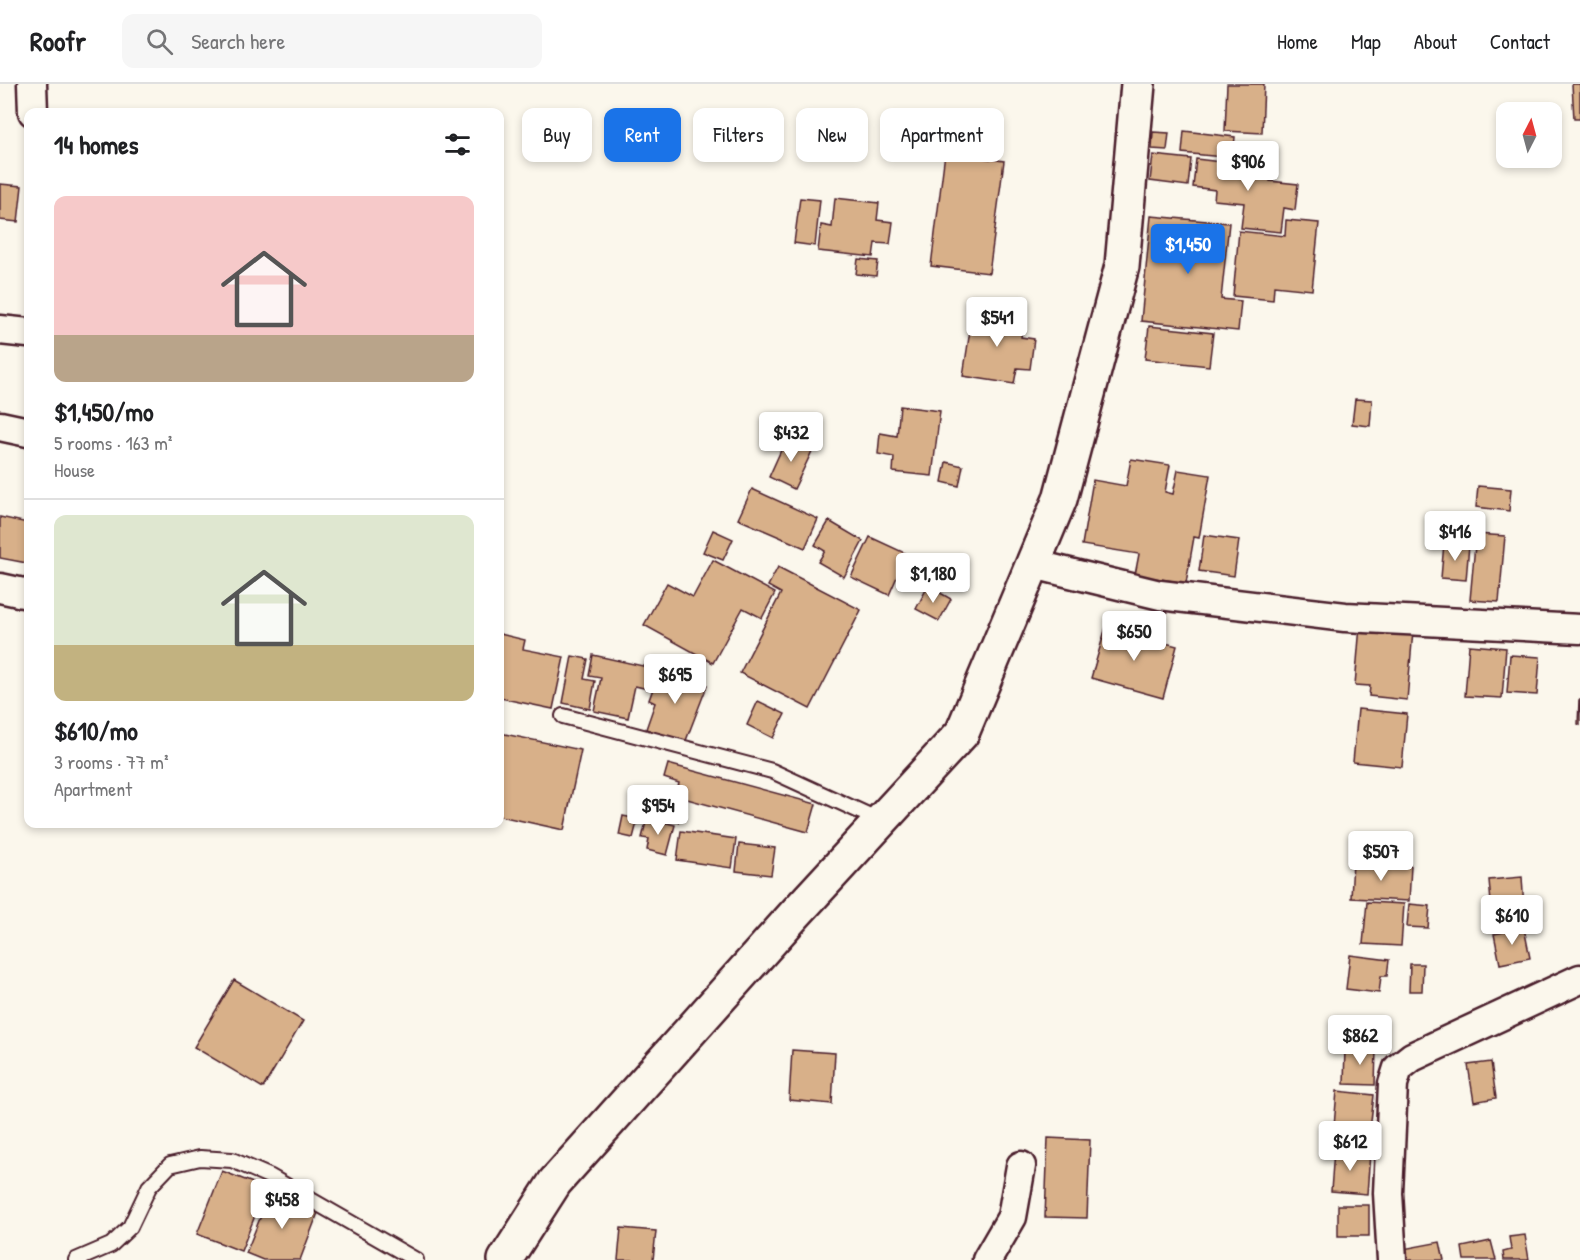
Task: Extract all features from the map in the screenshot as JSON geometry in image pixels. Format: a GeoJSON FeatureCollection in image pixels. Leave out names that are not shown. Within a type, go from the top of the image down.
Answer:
{"type":"FeatureCollection","features":[{"type":"Feature","properties":{"kind":"main road"},"geometry":{"type":"LineString","coordinates":[[505,1260],[555,1182],[795,914],[962,733],[1060,499],[1122,266],[1137,84]]}},
{"type":"Feature","properties":{"kind":"street"},"geometry":{"type":"LineString","coordinates":[[32,84],[33,108]]}},
{"type":"Feature","properties":{"kind":"street"},"geometry":{"type":"LineString","coordinates":[[0,330],[24,333]]}},
{"type":"Feature","properties":{"kind":"street"},"geometry":{"type":"LineString","coordinates":[[0,426],[24,431]]}},
{"type":"Feature","properties":{"kind":"street"},"geometry":{"type":"LineString","coordinates":[[1033,564],[1160,595],[1345,617],[1580,629]]}},
{"type":"Feature","properties":{"kind":"street"},"geometry":{"type":"LineString","coordinates":[[0,588],[24,593]]}},
{"type":"Feature","properties":{"kind":"street"},"geometry":{"type":"LineString","coordinates":[[1392,1260],[1388,1193],[1393,1084],[1398,1068],[1412,1057],[1580,979]]}},
{"type":"Feature","properties":{"kind":"street"},"geometry":{"type":"LineString","coordinates":[[987,1260],[1012,1217],[1021,1166]]}},
{"type":"Feature","properties":{"kind":"lane"},"geometry":{"type":"LineString","coordinates":[[563,716],[772,771],[881,821]]}},
{"type":"Feature","properties":{"kind":"lane"},"geometry":{"type":"LineString","coordinates":[[76,1260],[111,1245],[130,1227],[149,1187],[170,1165],[200,1158],[232,1160],[271,1177],[416,1260]]}},
{"type":"Feature","properties":{"kind":"building"},"geometry":{"type":"Polygon","coordinates":[[[1227,84],[1264,84],[1262,133],[1225,131],[1227,84]]]}},
{"type":"Feature","properties":{"kind":"building"},"geometry":{"type":"Polygon","coordinates":[[[1572,84],[1580,84],[1580,119],[1574,119],[1572,84]]]}},
{"type":"Feature","properties":{"kind":"building"},"geometry":{"type":"Polygon","coordinates":[[[1184,131],[1235,137],[1233,158],[1182,153],[1184,131]]]}},
{"type":"Feature","properties":{"kind":"building"},"geometry":{"type":"Polygon","coordinates":[[[1153,132],[1169,133],[1167,150],[1152,149],[1153,132]]]}},
{"type":"Feature","properties":{"kind":"building"},"geometry":{"type":"Polygon","coordinates":[[[1153,155],[1191,159],[1188,186],[1150,181],[1153,155]]]}},
{"type":"Feature","properties":{"kind":"building"},"geometry":{"type":"Polygon","coordinates":[[[1196,159],[1271,168],[1270,181],[1298,184],[1295,210],[1284,208],[1281,232],[1241,228],[1244,203],[1214,200],[1215,190],[1193,187],[1196,159]]]}},
{"type":"Feature","properties":{"kind":"building"},"geometry":{"type":"Polygon","coordinates":[[[944,162],[1004,162],[989,273],[931,266],[944,162]]]}},
{"type":"Feature","properties":{"kind":"building"},"geometry":{"type":"Polygon","coordinates":[[[0,184],[22,186],[18,222],[0,220],[0,184]]]}},
{"type":"Feature","properties":{"kind":"building"},"geometry":{"type":"Polygon","coordinates":[[[800,198],[820,200],[815,246],[794,243],[800,198]]]}},
{"type":"Feature","properties":{"kind":"building"},"geometry":{"type":"Polygon","coordinates":[[[835,198],[879,203],[877,220],[893,222],[890,244],[875,243],[873,257],[818,251],[821,225],[832,227],[835,198]]]}},
{"type":"Feature","properties":{"kind":"building"},"geometry":{"type":"Polygon","coordinates":[[[1151,216],[1229,223],[1221,299],[1241,301],[1238,331],[1141,321],[1151,216]]]}},
{"type":"Feature","properties":{"kind":"building"},"geometry":{"type":"Polygon","coordinates":[[[1286,220],[1319,223],[1312,290],[1274,286],[1273,300],[1233,296],[1239,231],[1285,236],[1286,220]]]}},
{"type":"Feature","properties":{"kind":"building"},"geometry":{"type":"Polygon","coordinates":[[[858,259],[878,261],[876,276],[856,274],[858,259]]]}},
{"type":"Feature","properties":{"kind":"building"},"geometry":{"type":"Polygon","coordinates":[[[973,311],[1024,319],[1021,337],[1034,339],[1030,369],[1017,368],[1014,384],[963,376],[973,311]]]}},
{"type":"Feature","properties":{"kind":"building"},"geometry":{"type":"Polygon","coordinates":[[[1149,326],[1213,333],[1209,366],[1145,359],[1149,326]]]}},
{"type":"Feature","properties":{"kind":"building"},"geometry":{"type":"Polygon","coordinates":[[[1355,399],[1372,400],[1370,426],[1352,424],[1355,399]]]}},
{"type":"Feature","properties":{"kind":"building"},"geometry":{"type":"Polygon","coordinates":[[[900,406],[940,411],[932,476],[893,472],[894,457],[878,454],[880,433],[897,436],[900,406]]]}},
{"type":"Feature","properties":{"kind":"building"},"geometry":{"type":"Polygon","coordinates":[[[787,437],[813,449],[794,489],[769,477],[787,437]]]}},
{"type":"Feature","properties":{"kind":"building"},"geometry":{"type":"Polygon","coordinates":[[[1131,459],[1170,465],[1165,492],[1173,494],[1178,470],[1210,475],[1199,538],[1194,537],[1186,583],[1135,575],[1139,554],[1082,545],[1093,480],[1126,486],[1131,459]]]}},
{"type":"Feature","properties":{"kind":"building"},"geometry":{"type":"Polygon","coordinates":[[[946,462],[963,466],[959,486],[942,482],[946,462]]]}},
{"type":"Feature","properties":{"kind":"building"},"geometry":{"type":"Polygon","coordinates":[[[1478,486],[1511,489],[1509,511],[1476,507],[1478,486]]]}},
{"type":"Feature","properties":{"kind":"building"},"geometry":{"type":"Polygon","coordinates":[[[752,489],[818,519],[805,548],[738,519],[752,489]]]}},
{"type":"Feature","properties":{"kind":"building"},"geometry":{"type":"Polygon","coordinates":[[[0,517],[24,522],[24,562],[0,558],[0,517]]]}},
{"type":"Feature","properties":{"kind":"building"},"geometry":{"type":"Polygon","coordinates":[[[829,521],[863,541],[844,577],[818,562],[825,551],[815,545],[829,521]]]}},
{"type":"Feature","properties":{"kind":"building"},"geometry":{"type":"Polygon","coordinates":[[[713,530],[733,539],[723,560],[703,552],[713,530]]]}},
{"type":"Feature","properties":{"kind":"building"},"geometry":{"type":"Polygon","coordinates":[[[1476,534],[1505,536],[1499,602],[1470,600],[1476,534]]]}},
{"type":"Feature","properties":{"kind":"building"},"geometry":{"type":"Polygon","coordinates":[[[1204,535],[1239,540],[1234,576],[1199,571],[1204,535]]]}},
{"type":"Feature","properties":{"kind":"building"},"geometry":{"type":"Polygon","coordinates":[[[870,537],[907,554],[889,595],[851,577],[870,537]]]}},
{"type":"Feature","properties":{"kind":"building"},"geometry":{"type":"Polygon","coordinates":[[[1444,543],[1469,545],[1466,580],[1441,578],[1444,543]]]}},
{"type":"Feature","properties":{"kind":"building"},"geometry":{"type":"Polygon","coordinates":[[[713,560],[775,593],[762,618],[743,608],[713,663],[644,625],[667,583],[693,597],[713,560]]]}},
{"type":"Feature","properties":{"kind":"building"},"geometry":{"type":"Polygon","coordinates":[[[778,567],[861,610],[810,709],[740,673],[781,593],[768,586],[778,567]]]}},
{"type":"Feature","properties":{"kind":"building"},"geometry":{"type":"Polygon","coordinates":[[[928,586],[951,599],[939,621],[916,609],[928,586]]]}},
{"type":"Feature","properties":{"kind":"building"},"geometry":{"type":"Polygon","coordinates":[[[1360,626],[1413,631],[1407,700],[1369,696],[1370,686],[1355,685],[1360,626]]]}},
{"type":"Feature","properties":{"kind":"building"},"geometry":{"type":"Polygon","coordinates":[[[1106,627],[1177,646],[1163,698],[1091,678],[1106,627]]]}},
{"type":"Feature","properties":{"kind":"building"},"geometry":{"type":"Polygon","coordinates":[[[504,635],[525,640],[523,649],[564,657],[553,709],[504,699],[504,635]]]}},
{"type":"Feature","properties":{"kind":"building"},"geometry":{"type":"Polygon","coordinates":[[[1469,645],[1506,648],[1502,698],[1465,696],[1469,645]]]}},
{"type":"Feature","properties":{"kind":"building"},"geometry":{"type":"Polygon","coordinates":[[[593,655],[652,668],[648,689],[635,686],[628,718],[594,711],[601,678],[589,676],[593,655]]]}},
{"type":"Feature","properties":{"kind":"building"},"geometry":{"type":"Polygon","coordinates":[[[1510,655],[1540,657],[1537,695],[1507,693],[1510,655]]]}},
{"type":"Feature","properties":{"kind":"building"},"geometry":{"type":"Polygon","coordinates":[[[572,656],[588,659],[584,679],[595,681],[590,709],[563,703],[572,656]]]}},
{"type":"Feature","properties":{"kind":"building"},"geometry":{"type":"Polygon","coordinates":[[[660,669],[707,686],[685,743],[646,729],[655,703],[649,700],[660,669]]]}},
{"type":"Feature","properties":{"kind":"building"},"geometry":{"type":"Polygon","coordinates":[[[1580,700],[1580,725],[1578,724],[1580,700]]]}},
{"type":"Feature","properties":{"kind":"building"},"geometry":{"type":"Polygon","coordinates":[[[758,701],[785,714],[773,738],[747,725],[758,701]]]}},
{"type":"Feature","properties":{"kind":"building"},"geometry":{"type":"Polygon","coordinates":[[[1358,709],[1407,714],[1402,767],[1353,762],[1358,709]]]}},
{"type":"Feature","properties":{"kind":"building"},"geometry":{"type":"Polygon","coordinates":[[[504,734],[581,750],[564,830],[504,817],[504,734]]]}},
{"type":"Feature","properties":{"kind":"building"},"geometry":{"type":"Polygon","coordinates":[[[668,764],[816,804],[808,832],[676,796],[679,783],[664,778],[668,764]]]}},
{"type":"Feature","properties":{"kind":"building"},"geometry":{"type":"Polygon","coordinates":[[[658,796],[683,803],[678,822],[653,815],[658,796]]]}},
{"type":"Feature","properties":{"kind":"building"},"geometry":{"type":"Polygon","coordinates":[[[623,816],[638,819],[633,838],[619,835],[623,816]]]}},
{"type":"Feature","properties":{"kind":"building"},"geometry":{"type":"Polygon","coordinates":[[[647,818],[675,825],[667,855],[647,850],[649,839],[642,838],[647,818]]]}},
{"type":"Feature","properties":{"kind":"building"},"geometry":{"type":"Polygon","coordinates":[[[681,831],[736,839],[732,868],[677,860],[681,831]]]}},
{"type":"Feature","properties":{"kind":"building"},"geometry":{"type":"Polygon","coordinates":[[[739,844],[775,848],[771,875],[736,871],[739,844]]]}},
{"type":"Feature","properties":{"kind":"building"},"geometry":{"type":"Polygon","coordinates":[[[1353,862],[1411,866],[1409,901],[1351,898],[1353,862]]]}},
{"type":"Feature","properties":{"kind":"building"},"geometry":{"type":"Polygon","coordinates":[[[1522,877],[1524,909],[1513,909],[1514,923],[1493,925],[1489,880],[1522,877]]]}},
{"type":"Feature","properties":{"kind":"building"},"geometry":{"type":"Polygon","coordinates":[[[1367,902],[1404,904],[1401,946],[1363,944],[1367,902]]]}},
{"type":"Feature","properties":{"kind":"building"},"geometry":{"type":"Polygon","coordinates":[[[1409,904],[1430,906],[1428,928],[1407,927],[1409,904]]]}},
{"type":"Feature","properties":{"kind":"building"},"geometry":{"type":"Polygon","coordinates":[[[1524,928],[1530,958],[1500,964],[1494,934],[1524,928]]]}},
{"type":"Feature","properties":{"kind":"building"},"geometry":{"type":"Polygon","coordinates":[[[1350,955],[1389,960],[1387,976],[1381,976],[1379,993],[1346,989],[1350,955]]]}},
{"type":"Feature","properties":{"kind":"building"},"geometry":{"type":"Polygon","coordinates":[[[1410,964],[1423,964],[1422,991],[1409,991],[1410,964]]]}},
{"type":"Feature","properties":{"kind":"building"},"geometry":{"type":"Polygon","coordinates":[[[234,980],[303,1021],[263,1088],[194,1047],[234,980]]]}},
{"type":"Feature","properties":{"kind":"building"},"geometry":{"type":"Polygon","coordinates":[[[1345,1048],[1376,1049],[1375,1085],[1344,1084],[1345,1048]]]}},
{"type":"Feature","properties":{"kind":"building"},"geometry":{"type":"Polygon","coordinates":[[[792,1050],[835,1053],[832,1104],[789,1100],[792,1050]]]}},
{"type":"Feature","properties":{"kind":"building"},"geometry":{"type":"Polygon","coordinates":[[[1491,1062],[1496,1098],[1474,1102],[1468,1065],[1491,1062]]]}},
{"type":"Feature","properties":{"kind":"building"},"geometry":{"type":"Polygon","coordinates":[[[1337,1091],[1374,1095],[1370,1130],[1334,1126],[1337,1091]]]}},
{"type":"Feature","properties":{"kind":"building"},"geometry":{"type":"Polygon","coordinates":[[[1048,1138],[1090,1140],[1087,1218],[1045,1217],[1048,1138]]]}},
{"type":"Feature","properties":{"kind":"building"},"geometry":{"type":"Polygon","coordinates":[[[1334,1150],[1370,1153],[1367,1194],[1331,1191],[1334,1150]]]}},
{"type":"Feature","properties":{"kind":"building"},"geometry":{"type":"Polygon","coordinates":[[[222,1171],[266,1188],[241,1251],[197,1234],[222,1171]]]}},
{"type":"Feature","properties":{"kind":"building"},"geometry":{"type":"Polygon","coordinates":[[[271,1191],[319,1210],[300,1260],[263,1260],[246,1253],[271,1191]]]}},
{"type":"Feature","properties":{"kind":"building"},"geometry":{"type":"Polygon","coordinates":[[[1338,1205],[1369,1205],[1369,1236],[1338,1236],[1338,1205]]]}},
{"type":"Feature","properties":{"kind":"building"},"geometry":{"type":"Polygon","coordinates":[[[621,1228],[656,1231],[653,1260],[618,1260],[621,1228]]]}},
{"type":"Feature","properties":{"kind":"building"},"geometry":{"type":"Polygon","coordinates":[[[1525,1235],[1529,1260],[1504,1260],[1503,1252],[1511,1250],[1509,1237],[1525,1235]]]}},
{"type":"Feature","properties":{"kind":"building"},"geometry":{"type":"Polygon","coordinates":[[[1491,1241],[1496,1260],[1464,1260],[1462,1247],[1491,1241]]]}},
{"type":"Feature","properties":{"kind":"building"},"geometry":{"type":"Polygon","coordinates":[[[1440,1242],[1444,1260],[1405,1260],[1403,1249],[1440,1242]]]}}]}
